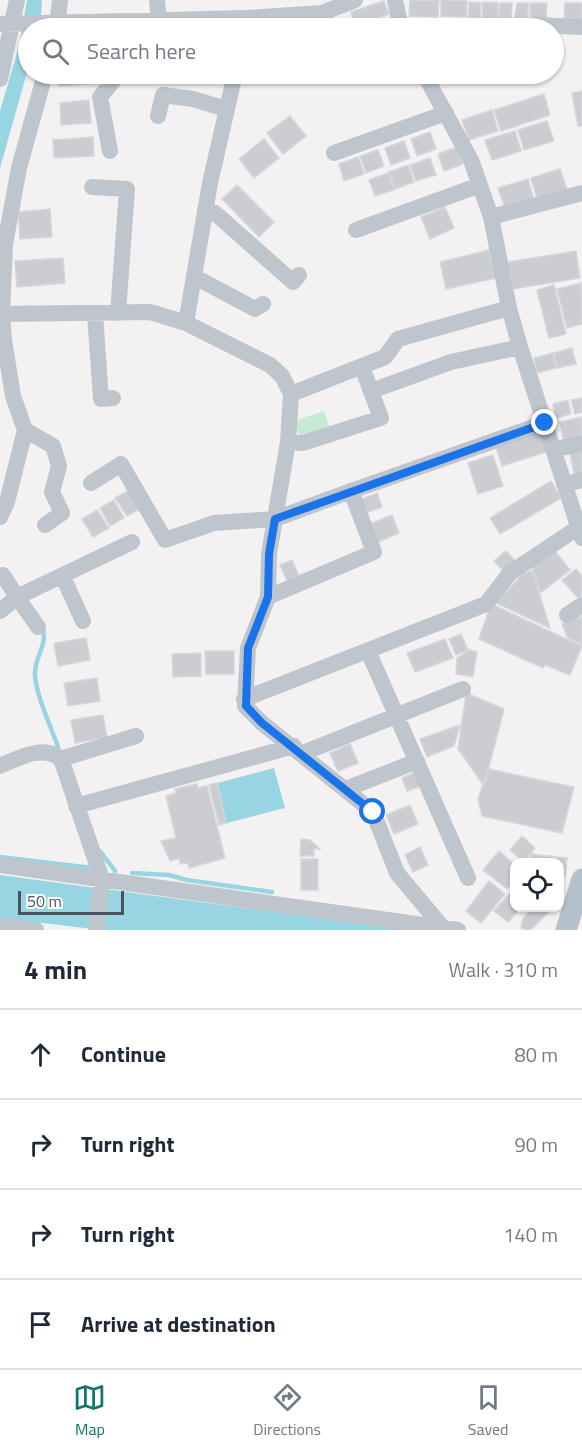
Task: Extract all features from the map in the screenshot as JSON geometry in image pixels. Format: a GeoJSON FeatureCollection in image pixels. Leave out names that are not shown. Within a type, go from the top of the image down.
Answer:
{"type":"FeatureCollection","features":[{"type":"Feature","properties":{"kind":"main road"},"geometry":{"type":"LineString","coordinates":[[567,930],[581,885]]}},
{"type":"Feature","properties":{"kind":"street"},"geometry":{"type":"LineString","coordinates":[[0,79],[17,0]]}},
{"type":"Feature","properties":{"kind":"street"},"geometry":{"type":"LineString","coordinates":[[56,18],[60,0]]}},
{"type":"Feature","properties":{"kind":"street"},"geometry":{"type":"LineString","coordinates":[[154,18],[157,0]]}},
{"type":"Feature","properties":{"kind":"street"},"geometry":{"type":"LineString","coordinates":[[284,18],[322,13],[355,0]]}},
{"type":"Feature","properties":{"kind":"street"},"geometry":{"type":"LineString","coordinates":[[394,0],[398,18]]}},
{"type":"Feature","properties":{"kind":"street"},"geometry":{"type":"LineString","coordinates":[[564,26],[582,27]]}},
{"type":"Feature","properties":{"kind":"street"},"geometry":{"type":"LineString","coordinates":[[0,517],[7,502],[25,430],[13,396],[2,314],[5,244],[19,168],[42,84]]}},
{"type":"Feature","properties":{"kind":"street"},"geometry":{"type":"LineString","coordinates":[[110,151],[100,97],[111,84]]}},
{"type":"Feature","properties":{"kind":"street"},"geometry":{"type":"LineString","coordinates":[[186,323],[205,210],[233,84]]}},
{"type":"Feature","properties":{"kind":"street"},"geometry":{"type":"LineString","coordinates":[[244,699],[486,604],[510,573],[579,525],[520,347],[509,308],[491,217],[471,160],[430,84]]}},
{"type":"Feature","properties":{"kind":"street"},"geometry":{"type":"LineString","coordinates":[[158,116],[163,96],[193,99],[226,108]]}},
{"type":"Feature","properties":{"kind":"street"},"geometry":{"type":"LineString","coordinates":[[334,153],[446,113]]}},
{"type":"Feature","properties":{"kind":"street"},"geometry":{"type":"LineString","coordinates":[[356,230],[480,185]]}},
{"type":"Feature","properties":{"kind":"street"},"geometry":{"type":"LineString","coordinates":[[92,187],[127,189],[118,313]]}},
{"type":"Feature","properties":{"kind":"street"},"geometry":{"type":"LineString","coordinates":[[491,217],[582,193]]}},
{"type":"Feature","properties":{"kind":"street"},"geometry":{"type":"LineString","coordinates":[[205,210],[215,213],[292,282],[299,275]]}},
{"type":"Feature","properties":{"kind":"street"},"geometry":{"type":"LineString","coordinates":[[195,277],[255,309],[263,304]]}},
{"type":"Feature","properties":{"kind":"street"},"geometry":{"type":"LineString","coordinates":[[291,394],[385,357],[398,339],[509,308]]}},
{"type":"Feature","properties":{"kind":"street"},"geometry":{"type":"LineString","coordinates":[[2,314],[150,312],[186,323],[270,365],[282,376],[291,394],[288,442],[269,554],[268,597],[248,648],[244,699],[249,712],[299,750],[373,812],[397,873],[450,929]]}},
{"type":"Feature","properties":{"kind":"street"},"geometry":{"type":"LineString","coordinates":[[95,314],[101,399],[113,398]]}},
{"type":"Feature","properties":{"kind":"street"},"geometry":{"type":"LineString","coordinates":[[371,391],[451,362],[520,347]]}},
{"type":"Feature","properties":{"kind":"street"},"geometry":{"type":"LineString","coordinates":[[288,442],[303,443],[381,417],[362,367]]}},
{"type":"Feature","properties":{"kind":"street"},"geometry":{"type":"LineString","coordinates":[[91,483],[121,464],[165,540],[214,523],[275,519],[545,423]]}},
{"type":"Feature","properties":{"kind":"street"},"geometry":{"type":"LineString","coordinates":[[25,430],[53,446],[59,466],[52,492],[62,513],[45,525]]}},
{"type":"Feature","properties":{"kind":"street"},"geometry":{"type":"LineString","coordinates":[[554,449],[582,444]]}},
{"type":"Feature","properties":{"kind":"street"},"geometry":{"type":"LineString","coordinates":[[564,484],[582,480]]}},
{"type":"Feature","properties":{"kind":"street"},"geometry":{"type":"LineString","coordinates":[[268,597],[374,552],[351,491]]}},
{"type":"Feature","properties":{"kind":"street"},"geometry":{"type":"LineString","coordinates":[[0,611],[17,597],[63,577],[132,542]]}},
{"type":"Feature","properties":{"kind":"street"},"geometry":{"type":"LineString","coordinates":[[3,575],[38,627]]}},
{"type":"Feature","properties":{"kind":"street"},"geometry":{"type":"LineString","coordinates":[[63,577],[83,621]]}},
{"type":"Feature","properties":{"kind":"street"},"geometry":{"type":"LineString","coordinates":[[567,615],[582,605]]}},
{"type":"Feature","properties":{"kind":"street"},"geometry":{"type":"LineString","coordinates":[[368,651],[468,878]]}},
{"type":"Feature","properties":{"kind":"street"},"geometry":{"type":"LineString","coordinates":[[76,806],[299,750],[463,688]]}},
{"type":"Feature","properties":{"kind":"street"},"geometry":{"type":"LineString","coordinates":[[61,759],[136,736]]}},
{"type":"Feature","properties":{"kind":"street"},"geometry":{"type":"LineString","coordinates":[[0,766],[38,753],[56,755],[61,759],[102,882],[96,930]]}},
{"type":"Feature","properties":{"kind":"street"},"geometry":{"type":"LineString","coordinates":[[346,789],[417,761]]}},
{"type":"Feature","properties":{"kind":"street"},"geometry":{"type":"LineString","coordinates":[[0,865],[102,882],[450,929]]}},
{"type":"Feature","properties":{"kind":"street"},"geometry":{"type":"LineString","coordinates":[[0,926],[36,930]]}},
{"type":"Feature","properties":{"kind":"green space"},"geometry":{"type":"Polygon","coordinates":[[[324,411],[330,429],[302,437],[297,431],[296,420],[324,411]]]}},
{"type":"Feature","properties":{"kind":"water"},"geometry":{"type":"Polygon","coordinates":[[[27,0],[42,0],[41,18],[24,18],[27,0]]]}},
{"type":"Feature","properties":{"kind":"water"},"geometry":{"type":"Polygon","coordinates":[[[18,49],[18,84],[24,84],[0,168],[0,111],[18,49]]]}},
{"type":"Feature","properties":{"kind":"water"},"geometry":{"type":"Polygon","coordinates":[[[274,768],[285,808],[219,825],[210,785],[274,768]]]}},
{"type":"Feature","properties":{"kind":"water"},"geometry":{"type":"Polygon","coordinates":[[[0,875],[408,930],[102,930],[0,918],[0,875]]]}},
{"type":"Feature","properties":{"kind":"building"},"geometry":{"type":"Polygon","coordinates":[[[410,0],[439,0],[438,17],[409,16],[410,0]]]}},
{"type":"Feature","properties":{"kind":"building"},"geometry":{"type":"Polygon","coordinates":[[[441,0],[467,0],[466,17],[441,16],[441,0]]]}},
{"type":"Feature","properties":{"kind":"building"},"geometry":{"type":"Polygon","coordinates":[[[384,1],[389,14],[378,18],[353,18],[351,12],[384,1]]]}},
{"type":"Feature","properties":{"kind":"building"},"geometry":{"type":"Polygon","coordinates":[[[469,2],[481,3],[480,18],[468,18],[469,2]]]}},
{"type":"Feature","properties":{"kind":"building"},"geometry":{"type":"Polygon","coordinates":[[[483,2],[498,3],[498,18],[482,18],[483,2]]]}},
{"type":"Feature","properties":{"kind":"building"},"geometry":{"type":"Polygon","coordinates":[[[500,3],[512,3],[511,18],[499,18],[500,3]]]}},
{"type":"Feature","properties":{"kind":"building"},"geometry":{"type":"Polygon","coordinates":[[[517,3],[528,3],[528,18],[514,18],[517,3]]]}},
{"type":"Feature","properties":{"kind":"building"},"geometry":{"type":"Polygon","coordinates":[[[530,3],[547,3],[546,18],[530,18],[530,3]]]}},
{"type":"Feature","properties":{"kind":"building"},"geometry":{"type":"Polygon","coordinates":[[[565,3],[582,3],[582,21],[564,21],[565,3]]]}},
{"type":"Feature","properties":{"kind":"building"},"geometry":{"type":"Polygon","coordinates":[[[59,84],[85,84],[59,86],[59,84]]]}},
{"type":"Feature","properties":{"kind":"building"},"geometry":{"type":"Polygon","coordinates":[[[582,91],[582,126],[578,126],[572,93],[582,91]]]}},
{"type":"Feature","properties":{"kind":"building"},"geometry":{"type":"Polygon","coordinates":[[[544,94],[550,115],[501,131],[494,110],[544,94]]]}},
{"type":"Feature","properties":{"kind":"building"},"geometry":{"type":"Polygon","coordinates":[[[89,100],[91,123],[61,125],[60,103],[89,100]]]}},
{"type":"Feature","properties":{"kind":"building"},"geometry":{"type":"Polygon","coordinates":[[[492,110],[498,131],[469,140],[462,120],[492,110]]]}},
{"type":"Feature","properties":{"kind":"building"},"geometry":{"type":"Polygon","coordinates":[[[290,116],[306,136],[283,154],[267,133],[290,116]]]}},
{"type":"Feature","properties":{"kind":"building"},"geometry":{"type":"Polygon","coordinates":[[[547,121],[554,141],[524,150],[518,130],[547,121]]]}},
{"type":"Feature","properties":{"kind":"building"},"geometry":{"type":"Polygon","coordinates":[[[515,131],[521,151],[492,160],[485,140],[515,131]]]}},
{"type":"Feature","properties":{"kind":"building"},"geometry":{"type":"Polygon","coordinates":[[[430,132],[436,149],[417,156],[411,139],[430,132]]]}},
{"type":"Feature","properties":{"kind":"building"},"geometry":{"type":"Polygon","coordinates":[[[93,137],[94,156],[54,158],[53,140],[93,137]]]}},
{"type":"Feature","properties":{"kind":"building"},"geometry":{"type":"Polygon","coordinates":[[[264,139],[279,158],[254,178],[239,159],[264,139]]]}},
{"type":"Feature","properties":{"kind":"building"},"geometry":{"type":"Polygon","coordinates":[[[404,141],[410,158],[391,165],[385,148],[404,141]]]}},
{"type":"Feature","properties":{"kind":"building"},"geometry":{"type":"Polygon","coordinates":[[[457,147],[463,164],[444,171],[438,154],[457,147]]]}},
{"type":"Feature","properties":{"kind":"building"},"geometry":{"type":"Polygon","coordinates":[[[378,150],[384,166],[366,173],[360,156],[378,150]]]}},
{"type":"Feature","properties":{"kind":"building"},"geometry":{"type":"Polygon","coordinates":[[[358,157],[364,174],[344,181],[339,164],[358,157]]]}},
{"type":"Feature","properties":{"kind":"building"},"geometry":{"type":"Polygon","coordinates":[[[430,158],[436,175],[416,181],[410,165],[430,158]]]}},
{"type":"Feature","properties":{"kind":"building"},"geometry":{"type":"Polygon","coordinates":[[[408,165],[414,182],[395,189],[389,172],[408,165]]]}},
{"type":"Feature","properties":{"kind":"building"},"geometry":{"type":"Polygon","coordinates":[[[560,169],[567,189],[537,198],[531,178],[560,169]]]}},
{"type":"Feature","properties":{"kind":"building"},"geometry":{"type":"Polygon","coordinates":[[[388,173],[394,190],[375,196],[369,180],[388,173]]]}},
{"type":"Feature","properties":{"kind":"building"},"geometry":{"type":"Polygon","coordinates":[[[528,179],[534,200],[505,208],[498,188],[528,179]]]}},
{"type":"Feature","properties":{"kind":"building"},"geometry":{"type":"Polygon","coordinates":[[[237,185],[274,222],[259,237],[222,199],[237,185]]]}},
{"type":"Feature","properties":{"kind":"building"},"geometry":{"type":"Polygon","coordinates":[[[445,207],[454,228],[430,239],[421,217],[445,207]]]}},
{"type":"Feature","properties":{"kind":"building"},"geometry":{"type":"Polygon","coordinates":[[[50,209],[52,237],[20,239],[18,212],[50,209]]]}},
{"type":"Feature","properties":{"kind":"building"},"geometry":{"type":"Polygon","coordinates":[[[489,250],[496,278],[446,289],[440,262],[489,250]]]}},
{"type":"Feature","properties":{"kind":"building"},"geometry":{"type":"Polygon","coordinates":[[[576,251],[580,278],[513,289],[508,262],[576,251]]]}},
{"type":"Feature","properties":{"kind":"building"},"geometry":{"type":"Polygon","coordinates":[[[63,258],[65,283],[17,287],[15,261],[63,258]]]}},
{"type":"Feature","properties":{"kind":"building"},"geometry":{"type":"Polygon","coordinates":[[[581,283],[582,324],[567,328],[557,289],[581,283]]]}},
{"type":"Feature","properties":{"kind":"building"},"geometry":{"type":"Polygon","coordinates":[[[554,285],[566,334],[549,338],[537,290],[554,285]]]}},
{"type":"Feature","properties":{"kind":"building"},"geometry":{"type":"Polygon","coordinates":[[[572,348],[576,364],[557,368],[554,353],[572,348]]]}},
{"type":"Feature","properties":{"kind":"building"},"geometry":{"type":"Polygon","coordinates":[[[553,353],[556,368],[537,373],[534,358],[553,353]]]}},
{"type":"Feature","properties":{"kind":"building"},"geometry":{"type":"Polygon","coordinates":[[[582,398],[582,412],[575,414],[571,400],[582,398]]]}},
{"type":"Feature","properties":{"kind":"building"},"geometry":{"type":"Polygon","coordinates":[[[568,400],[571,414],[556,418],[553,404],[568,400]]]}},
{"type":"Feature","properties":{"kind":"building"},"geometry":{"type":"Polygon","coordinates":[[[582,417],[582,441],[564,444],[560,422],[582,417]]]}},
{"type":"Feature","properties":{"kind":"building"},"geometry":{"type":"Polygon","coordinates":[[[543,432],[549,451],[502,466],[496,447],[543,432]]]}},
{"type":"Feature","properties":{"kind":"building"},"geometry":{"type":"Polygon","coordinates":[[[582,451],[582,476],[575,478],[570,453],[582,451]]]}},
{"type":"Feature","properties":{"kind":"building"},"geometry":{"type":"Polygon","coordinates":[[[493,455],[503,486],[478,494],[468,463],[493,455]]]}},
{"type":"Feature","properties":{"kind":"building"},"geometry":{"type":"Polygon","coordinates":[[[551,481],[561,498],[500,534],[490,518],[551,481]]]}},
{"type":"Feature","properties":{"kind":"building"},"geometry":{"type":"Polygon","coordinates":[[[129,490],[141,508],[127,516],[115,498],[129,490]]]}},
{"type":"Feature","properties":{"kind":"building"},"geometry":{"type":"Polygon","coordinates":[[[377,493],[382,507],[363,514],[358,501],[377,493]]]}},
{"type":"Feature","properties":{"kind":"building"},"geometry":{"type":"Polygon","coordinates":[[[114,500],[124,518],[110,526],[100,508],[114,500]]]}},
{"type":"Feature","properties":{"kind":"building"},"geometry":{"type":"Polygon","coordinates":[[[97,510],[109,528],[93,537],[82,519],[97,510]]]}},
{"type":"Feature","properties":{"kind":"building"},"geometry":{"type":"Polygon","coordinates":[[[392,515],[399,533],[375,543],[368,525],[392,515]]]}},
{"type":"Feature","properties":{"kind":"building"},"geometry":{"type":"Polygon","coordinates":[[[506,551],[517,563],[505,573],[494,561],[506,551]]]}},
{"type":"Feature","properties":{"kind":"building"},"geometry":{"type":"Polygon","coordinates":[[[555,551],[570,570],[540,593],[532,567],[555,551]]]}},
{"type":"Feature","properties":{"kind":"building"},"geometry":{"type":"Polygon","coordinates":[[[292,560],[300,578],[288,583],[280,565],[292,560]]]}},
{"type":"Feature","properties":{"kind":"building"},"geometry":{"type":"Polygon","coordinates":[[[576,569],[582,576],[582,595],[578,598],[562,580],[576,569]]]}},
{"type":"Feature","properties":{"kind":"building"},"geometry":{"type":"Polygon","coordinates":[[[532,570],[550,628],[496,603],[522,575],[532,570]]]}},
{"type":"Feature","properties":{"kind":"building"},"geometry":{"type":"Polygon","coordinates":[[[491,604],[582,646],[570,675],[545,665],[543,668],[479,639],[491,604]]]}},
{"type":"Feature","properties":{"kind":"building"},"geometry":{"type":"Polygon","coordinates":[[[582,616],[582,645],[567,637],[562,624],[582,616]]]}},
{"type":"Feature","properties":{"kind":"building"},"geometry":{"type":"Polygon","coordinates":[[[461,634],[468,650],[456,655],[449,639],[461,634]]]}},
{"type":"Feature","properties":{"kind":"building"},"geometry":{"type":"Polygon","coordinates":[[[86,638],[90,660],[58,666],[54,643],[86,638]]]}},
{"type":"Feature","properties":{"kind":"building"},"geometry":{"type":"Polygon","coordinates":[[[445,639],[453,658],[415,672],[407,653],[445,639]]]}},
{"type":"Feature","properties":{"kind":"building"},"geometry":{"type":"Polygon","coordinates":[[[470,650],[477,652],[473,677],[456,674],[457,658],[470,650]]]}},
{"type":"Feature","properties":{"kind":"building"},"geometry":{"type":"Polygon","coordinates":[[[205,651],[234,651],[234,674],[206,674],[205,651]]]}},
{"type":"Feature","properties":{"kind":"building"},"geometry":{"type":"Polygon","coordinates":[[[201,653],[201,676],[173,677],[172,654],[201,653]]]}},
{"type":"Feature","properties":{"kind":"building"},"geometry":{"type":"Polygon","coordinates":[[[97,678],[100,701],[68,706],[64,683],[97,678]]]}},
{"type":"Feature","properties":{"kind":"building"},"geometry":{"type":"Polygon","coordinates":[[[467,688],[471,695],[504,709],[484,786],[458,749],[467,688]]]}},
{"type":"Feature","properties":{"kind":"building"},"geometry":{"type":"Polygon","coordinates":[[[103,715],[107,737],[75,743],[71,720],[103,715]]]}},
{"type":"Feature","properties":{"kind":"building"},"geometry":{"type":"Polygon","coordinates":[[[460,725],[454,746],[427,757],[420,739],[460,725]]]}},
{"type":"Feature","properties":{"kind":"building"},"geometry":{"type":"Polygon","coordinates":[[[350,744],[358,763],[338,771],[330,753],[350,744]]]}},
{"type":"Feature","properties":{"kind":"building"},"geometry":{"type":"Polygon","coordinates":[[[488,769],[574,787],[562,833],[482,816],[478,799],[488,769]]]}},
{"type":"Feature","properties":{"kind":"building"},"geometry":{"type":"Polygon","coordinates":[[[415,772],[421,786],[407,791],[402,778],[415,772]]]}},
{"type":"Feature","properties":{"kind":"building"},"geometry":{"type":"Polygon","coordinates":[[[217,783],[226,823],[219,825],[209,785],[217,783]]]}},
{"type":"Feature","properties":{"kind":"building"},"geometry":{"type":"Polygon","coordinates":[[[197,784],[198,788],[207,786],[225,858],[189,868],[188,863],[180,864],[179,858],[170,861],[161,841],[176,838],[166,796],[176,793],[175,789],[197,784]]]}},
{"type":"Feature","properties":{"kind":"building"},"geometry":{"type":"Polygon","coordinates":[[[410,805],[418,824],[394,834],[386,815],[410,805]]]}},
{"type":"Feature","properties":{"kind":"building"},"geometry":{"type":"Polygon","coordinates":[[[522,836],[535,848],[527,858],[519,858],[510,850],[522,836]]]}},
{"type":"Feature","properties":{"kind":"building"},"geometry":{"type":"Polygon","coordinates":[[[301,839],[310,840],[320,849],[314,849],[314,856],[300,856],[301,839]]]}},
{"type":"Feature","properties":{"kind":"building"},"geometry":{"type":"Polygon","coordinates":[[[420,847],[428,865],[413,872],[405,855],[420,847]]]}},
{"type":"Feature","properties":{"kind":"building"},"geometry":{"type":"Polygon","coordinates":[[[499,851],[510,861],[510,885],[507,889],[483,870],[499,851]]]}},
{"type":"Feature","properties":{"kind":"building"},"geometry":{"type":"Polygon","coordinates":[[[531,854],[567,858],[565,877],[564,858],[530,858],[531,854]]]}},
{"type":"Feature","properties":{"kind":"building"},"geometry":{"type":"Polygon","coordinates":[[[301,859],[318,859],[318,890],[301,890],[301,859]]]}},
{"type":"Feature","properties":{"kind":"building"},"geometry":{"type":"Polygon","coordinates":[[[489,881],[505,894],[481,923],[466,911],[489,881]]]}},
{"type":"Feature","properties":{"kind":"building"},"geometry":{"type":"Polygon","coordinates":[[[509,894],[510,912],[517,912],[508,922],[494,911],[509,894]]]}},
{"type":"Feature","properties":{"kind":"building"},"geometry":{"type":"Polygon","coordinates":[[[548,912],[531,930],[521,928],[523,918],[528,913],[548,912]]]}},
{"type":"Feature","properties":{"kind":"waterway"},"geometry":{"type":"LineString","coordinates":[[42,627],[44,639],[35,668],[36,683],[58,747]]}},
{"type":"Feature","properties":{"kind":"waterway"},"geometry":{"type":"LineString","coordinates":[[100,851],[115,871]]}},
{"type":"Feature","properties":{"kind":"waterway"},"geometry":{"type":"LineString","coordinates":[[0,857],[92,868]]}},
{"type":"Feature","properties":{"kind":"waterway"},"geometry":{"type":"LineString","coordinates":[[132,873],[169,875],[187,880],[272,892]]}},
{"type":"Feature","properties":{"kind":"route"},"geometry":{"type":"LineString","coordinates":[[373,812],[303,753],[262,723],[249,712],[246,706],[244,699],[245,667],[248,648],[268,597],[269,554],[275,519],[545,423]]}}]}
